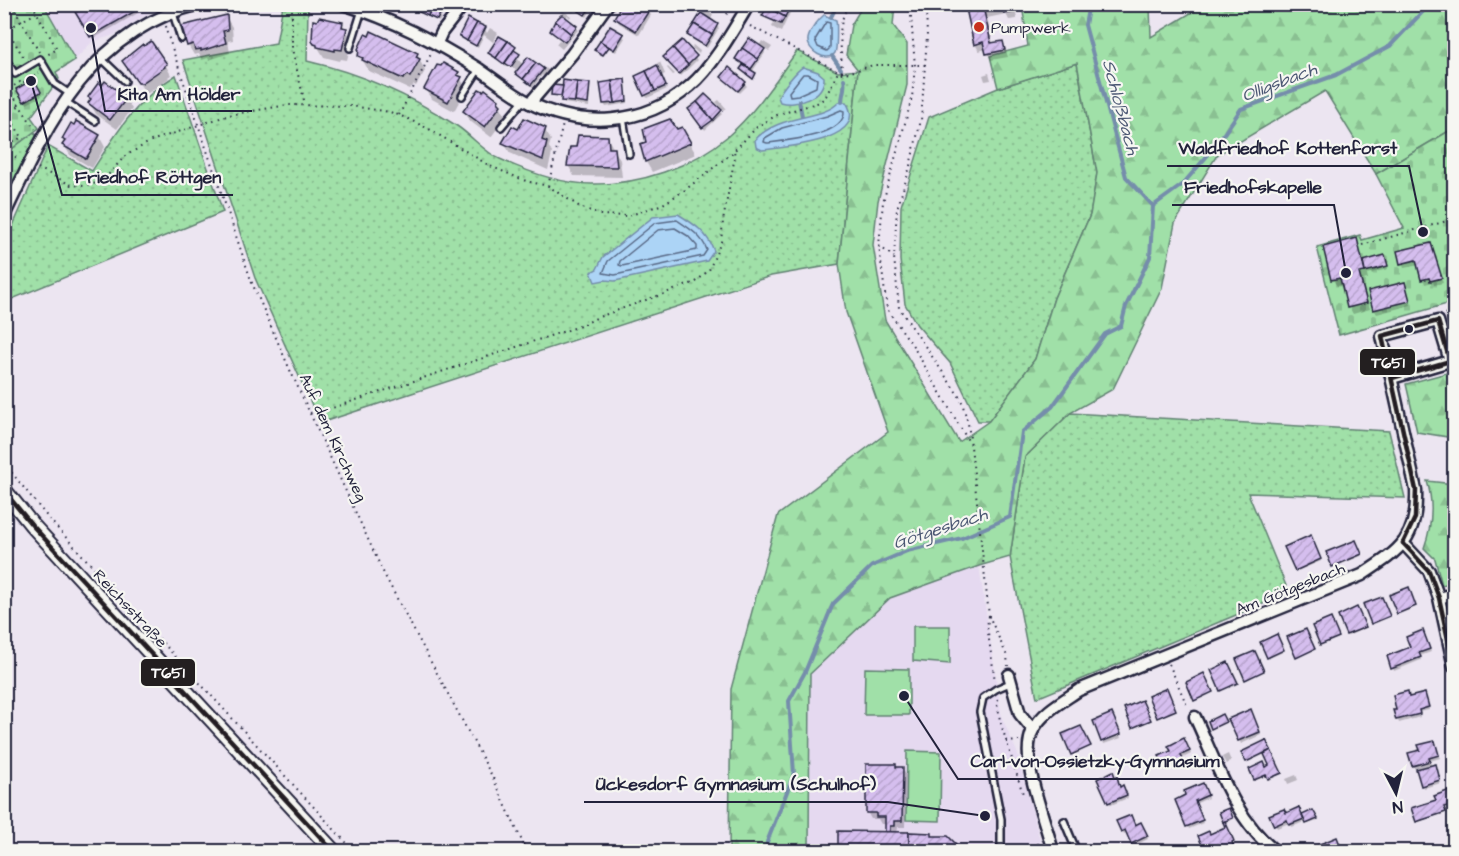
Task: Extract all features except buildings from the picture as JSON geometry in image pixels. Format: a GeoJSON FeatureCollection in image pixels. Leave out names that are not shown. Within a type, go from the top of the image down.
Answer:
{"type":"FeatureCollection","features":[{"type":"Feature","properties":{"kind":"main road","name":"Reichsstraße"},"geometry":{"type":"LineString","coordinates":[[4,490],[32,525],[334,852]]}},
{"type":"Feature","properties":{"kind":"street"},"geometry":{"type":"LineString","coordinates":[[4,216],[43,138],[67,98],[86,73],[112,47],[166,10],[200,4]]}},
{"type":"Feature","properties":{"kind":"street"},"geometry":{"type":"LineString","coordinates":[[343,4],[367,9],[437,43],[527,101],[565,116],[592,119],[636,116],[663,105],[692,85],[726,41],[748,4]]}},
{"type":"Feature","properties":{"kind":"street"},"geometry":{"type":"LineString","coordinates":[[437,43],[442,32],[464,4]]}},
{"type":"Feature","properties":{"kind":"street"},"geometry":{"type":"LineString","coordinates":[[527,101],[572,54],[608,4]]}},
{"type":"Feature","properties":{"kind":"street","name":"Am Götgesbach"},"geometry":{"type":"LineString","coordinates":[[1033,730],[1045,715],[1079,690],[1362,574],[1390,556],[1412,530],[1417,512],[1416,490],[1382,336],[1438,321],[1450,361],[1392,378]]}},
{"type":"Feature","properties":{"kind":"street"},"geometry":{"type":"LineString","coordinates":[[1403,543],[1429,571],[1439,598],[1455,667]]}},
{"type":"Feature","properties":{"kind":"street"},"geometry":{"type":"LineString","coordinates":[[1439,598],[1455,594]]}},
{"type":"Feature","properties":{"kind":"street"},"geometry":{"type":"LineString","coordinates":[[1010,679],[1020,714],[1033,730],[1030,741],[1030,770],[1034,791],[1048,827],[1053,852]]}},
{"type":"Feature","properties":{"kind":"street"},"geometry":{"type":"LineString","coordinates":[[1195,717],[1236,805],[1253,831],[1276,852]]}},
{"type":"Feature","properties":{"kind":"lane"},"geometry":{"type":"LineString","coordinates":[[350,48],[367,9]]}},
{"type":"Feature","properties":{"kind":"lane"},"geometry":{"type":"LineString","coordinates":[[166,10],[181,39]]}},
{"type":"Feature","properties":{"kind":"lane"},"geometry":{"type":"LineString","coordinates":[[4,57],[15,74],[40,59],[55,84],[67,98],[95,121]]}},
{"type":"Feature","properties":{"kind":"lane"},"geometry":{"type":"LineString","coordinates":[[101,58],[125,81]]}},
{"type":"Feature","properties":{"kind":"lane"},"geometry":{"type":"LineString","coordinates":[[462,96],[479,69]]}},
{"type":"Feature","properties":{"kind":"lane"},"geometry":{"type":"LineString","coordinates":[[501,127],[527,101]]}},
{"type":"Feature","properties":{"kind":"lane"},"geometry":{"type":"LineString","coordinates":[[623,118],[629,154]]}},
{"type":"Feature","properties":{"kind":"lane"},"geometry":{"type":"LineString","coordinates":[[1000,852],[1001,819],[980,712],[983,698],[1010,679]]}},
{"type":"Feature","properties":{"kind":"lane"},"geometry":{"type":"LineString","coordinates":[[1064,821],[1077,852]]}},
{"type":"Feature","properties":{"kind":"path"},"geometry":{"type":"LineString","coordinates":[[12,4],[42,58],[57,49],[32,4]]}},
{"type":"Feature","properties":{"kind":"path"},"geometry":{"type":"LineString","coordinates":[[291,4],[292,49],[305,104]]}},
{"type":"Feature","properties":{"kind":"path"},"geometry":{"type":"LineString","coordinates":[[4,158],[15,155],[71,184],[84,186],[97,183],[136,149],[151,141],[199,124],[260,108],[305,104],[351,106],[398,115],[429,129],[490,166],[526,181],[548,186],[590,211],[601,215],[628,216],[663,204],[685,190],[734,151],[757,127],[777,115],[820,102],[840,73],[840,32],[848,4]]}},
{"type":"Feature","properties":{"kind":"path"},"geometry":{"type":"LineString","coordinates":[[910,4],[915,66],[908,115],[883,202],[879,246],[887,309],[912,346],[971,446]]}},
{"type":"Feature","properties":{"kind":"path"},"geometry":{"type":"LineString","coordinates":[[926,4],[926,65],[921,120],[897,208],[894,257],[899,308],[961,399],[968,423],[982,539],[989,616],[987,626],[1000,721],[1025,800]]}},
{"type":"Feature","properties":{"kind":"path","name":"Auf dem Kirchweg"},"geometry":{"type":"LineString","coordinates":[[166,10],[167,33],[252,283],[385,576],[488,768],[527,852]]}},
{"type":"Feature","properties":{"kind":"path"},"geometry":{"type":"LineString","coordinates":[[6,30],[36,12]]}},
{"type":"Feature","properties":{"kind":"path"},"geometry":{"type":"LineString","coordinates":[[4,24],[28,65]]}},
{"type":"Feature","properties":{"kind":"path"},"geometry":{"type":"LineString","coordinates":[[398,115],[437,43]]}},
{"type":"Feature","properties":{"kind":"path"},"geometry":{"type":"LineString","coordinates":[[786,46],[840,73],[873,65],[926,65]]}},
{"type":"Feature","properties":{"kind":"path"},"geometry":{"type":"LineString","coordinates":[[43,138],[30,124],[6,86],[20,82],[21,84],[46,69]]}},
{"type":"Feature","properties":{"kind":"path"},"geometry":{"type":"LineString","coordinates":[[7,113],[19,106]]}},
{"type":"Feature","properties":{"kind":"path"},"geometry":{"type":"LineString","coordinates":[[4,109],[22,137],[4,148]]}},
{"type":"Feature","properties":{"kind":"path"},"geometry":{"type":"LineString","coordinates":[[548,186],[565,116]]}},
{"type":"Feature","properties":{"kind":"path"},"geometry":{"type":"LineString","coordinates":[[4,130],[13,143]]}},
{"type":"Feature","properties":{"kind":"path"},"geometry":{"type":"LineString","coordinates":[[310,413],[326,410],[584,325],[596,318],[696,282],[709,270],[721,242],[734,151]]}},
{"type":"Feature","properties":{"kind":"path"},"geometry":{"type":"LineString","coordinates":[[1362,245],[1455,219]]}},
{"type":"Feature","properties":{"kind":"path"},"geometry":{"type":"LineString","coordinates":[[879,246],[894,257]]}},
{"type":"Feature","properties":{"kind":"path"},"geometry":{"type":"LineString","coordinates":[[4,463],[48,519],[355,852]]}},
{"type":"Feature","properties":{"kind":"path"},"geometry":{"type":"LineString","coordinates":[[989,616],[1007,656],[1010,679],[994,679]]}},
{"type":"Feature","properties":{"kind":"path"},"geometry":{"type":"LineString","coordinates":[[1165,656],[1190,712],[1195,717]]}},
{"type":"Feature","properties":{"kind":"path"},"geometry":{"type":"LineString","coordinates":[[1038,838],[1040,852]]}},
{"type":"Feature","properties":{"kind":"shaded area"},"geometry":{"type":"Polygon","coordinates":[[[152,4],[152,11],[114,35],[92,42],[75,60],[44,5],[152,4]]]}},
{"type":"Feature","properties":{"kind":"shaded area"},"geometry":{"type":"Polygon","coordinates":[[[979,566],[1002,718],[1017,752],[1041,851],[809,852],[810,674],[890,598],[979,566]]]}},
{"type":"Feature","properties":{"kind":"green space"},"geometry":{"type":"Polygon","coordinates":[[[5,5],[44,5],[75,60],[56,72],[59,79],[31,117],[39,128],[5,154],[5,5]]]}},
{"type":"Feature","properties":{"kind":"green space"},"geometry":{"type":"Polygon","coordinates":[[[283,5],[308,6],[307,61],[346,72],[403,95],[457,126],[500,159],[545,176],[569,182],[592,184],[628,181],[664,172],[698,157],[728,136],[747,117],[797,51],[838,72],[858,70],[839,264],[771,276],[320,423],[255,278],[183,60],[276,43],[283,5]]]}},
{"type":"Feature","properties":{"kind":"green space"},"geometry":{"type":"Polygon","coordinates":[[[863,5],[895,5],[893,25],[907,44],[907,85],[878,201],[873,245],[885,320],[959,442],[989,421],[1035,359],[1054,298],[1090,215],[1097,173],[1077,63],[998,88],[990,56],[1028,46],[1022,5],[1150,5],[1151,37],[1204,5],[1454,5],[1454,128],[1376,174],[1325,91],[1217,155],[1175,223],[1162,288],[1113,389],[1070,413],[1025,457],[1010,557],[890,598],[810,674],[809,851],[729,852],[731,689],[778,515],[888,432],[846,312],[839,264],[858,70],[846,55],[851,25],[863,5]]]}},
{"type":"Feature","properties":{"kind":"green space"},"geometry":{"type":"Polygon","coordinates":[[[1077,63],[1097,173],[1090,215],[1054,298],[1035,359],[989,421],[978,421],[950,363],[917,325],[905,304],[900,260],[901,206],[929,117],[998,88],[1077,63]]]}},
{"type":"Feature","properties":{"kind":"green space"},"geometry":{"type":"Polygon","coordinates":[[[176,75],[223,212],[5,302],[5,244],[48,146],[92,171],[138,106],[176,75]]]}},
{"type":"Feature","properties":{"kind":"green space"},"geometry":{"type":"Polygon","coordinates":[[[1454,128],[1454,302],[1339,335],[1317,247],[1360,235],[1362,240],[1404,228],[1376,174],[1454,128]]]}},
{"type":"Feature","properties":{"kind":"green space"},"geometry":{"type":"Polygon","coordinates":[[[34,132],[38,138],[5,206],[5,154],[34,132]]]}},
{"type":"Feature","properties":{"kind":"green space"},"geometry":{"type":"Polygon","coordinates":[[[1454,371],[1454,438],[1417,432],[1406,384],[1454,371]]]}},
{"type":"Feature","properties":{"kind":"green space"},"geometry":{"type":"Polygon","coordinates":[[[1070,413],[1389,431],[1405,498],[1248,493],[1289,593],[1037,698],[1010,557],[1025,457],[1070,413]]]}},
{"type":"Feature","properties":{"kind":"green space"},"geometry":{"type":"Polygon","coordinates":[[[1427,481],[1454,484],[1454,582],[1442,585],[1435,559],[1424,548],[1431,515],[1431,498],[1427,481]]]}},
{"type":"Feature","properties":{"kind":"green space"},"geometry":{"type":"Polygon","coordinates":[[[913,626],[950,626],[950,664],[913,661],[913,626]]]}},
{"type":"Feature","properties":{"kind":"green space"},"geometry":{"type":"Polygon","coordinates":[[[865,668],[909,669],[909,715],[864,715],[865,668]]]}},
{"type":"Feature","properties":{"kind":"green space"},"geometry":{"type":"Polygon","coordinates":[[[907,751],[941,752],[940,821],[906,820],[907,751]]]}},
{"type":"Feature","properties":{"kind":"water"},"geometry":{"type":"Polygon","coordinates":[[[824,15],[836,20],[836,51],[827,57],[818,54],[808,43],[812,29],[824,15]]]}},
{"type":"Feature","properties":{"kind":"water"},"geometry":{"type":"Polygon","coordinates":[[[803,67],[818,72],[824,77],[820,90],[801,102],[780,102],[778,97],[782,90],[803,67]]]}},
{"type":"Feature","properties":{"kind":"water"},"geometry":{"type":"Polygon","coordinates":[[[839,102],[846,102],[851,115],[847,126],[836,134],[822,140],[788,147],[762,150],[756,147],[755,140],[776,125],[822,112],[839,102]]]}},
{"type":"Feature","properties":{"kind":"water"},"geometry":{"type":"Polygon","coordinates":[[[678,214],[695,225],[708,239],[714,251],[707,261],[615,281],[595,282],[591,272],[597,269],[603,257],[653,217],[678,214]]]}},
{"type":"Feature","properties":{"kind":"waterway","name":"Schloßbach"},"geometry":{"type":"LineString","coordinates":[[1089,4],[1085,25],[1126,177],[1153,206]]}},
{"type":"Feature","properties":{"kind":"waterway","name":"Olligsbach"},"geometry":{"type":"LineString","coordinates":[[1153,206],[1182,185],[1214,148],[1241,109],[1336,75],[1390,46],[1430,4]]}},
{"type":"Feature","properties":{"kind":"waterway"},"geometry":{"type":"LineString","coordinates":[[831,17],[834,11]]}},
{"type":"Feature","properties":{"kind":"waterway"},"geometry":{"type":"LineString","coordinates":[[832,56],[841,69]]}},
{"type":"Feature","properties":{"kind":"waterway"},"geometry":{"type":"LineString","coordinates":[[842,102],[844,79]]}},
{"type":"Feature","properties":{"kind":"waterway"},"geometry":{"type":"LineString","coordinates":[[799,101],[802,116]]}},
{"type":"Feature","properties":{"kind":"waterway","name":"Götgesbach"},"geometry":{"type":"LineString","coordinates":[[767,852],[767,842],[794,774],[789,701],[805,672],[833,604],[872,566],[907,551],[962,538],[1010,517],[1022,432],[1052,407],[1105,334],[1121,326],[1126,306],[1150,257],[1153,206]]}},
{"type":"Feature","properties":{"kind":"transit line","name":"T651"},"geometry":{"type":"LineString","coordinates":[[1392,378],[1450,361],[1438,321],[1382,336],[1416,490],[1415,518],[1403,543]]}},
{"type":"Feature","properties":{"kind":"transit line","name":"T651"},"geometry":{"type":"LineString","coordinates":[[4,491],[32,525],[334,852]]}},
{"type":"Feature","properties":{"kind":"transit line","name":"T651"},"geometry":{"type":"LineString","coordinates":[[1403,543],[1429,571],[1439,598],[1454,667]]}},
{"type":"Feature","properties":{"kind":"place","name":"Pumpwerk"},"geometry":{"type":"Point","coordinates":[979,27]}},
{"type":"Feature","properties":{"kind":"place","name":"Kita Am Hölder"},"geometry":{"type":"Point","coordinates":[91,28]}},
{"type":"Feature","properties":{"kind":"place","name":"Friedhof Röttgen"},"geometry":{"type":"Point","coordinates":[31,81]}},
{"type":"Feature","properties":{"kind":"place","name":"Waldfriedhof Kottenforst"},"geometry":{"type":"Point","coordinates":[1423,232]}},
{"type":"Feature","properties":{"kind":"place","name":"Friedhofskapelle"},"geometry":{"type":"Point","coordinates":[1346,273]}},
{"type":"Feature","properties":{"kind":"place","name":"Carl-von-Ossietzky-Gymnasium"},"geometry":{"type":"Point","coordinates":[904,696]}},
{"type":"Feature","properties":{"kind":"place","name":"Ückesdorf Gymnasium (Schulhof)"},"geometry":{"type":"Point","coordinates":[985,816]}}]}
